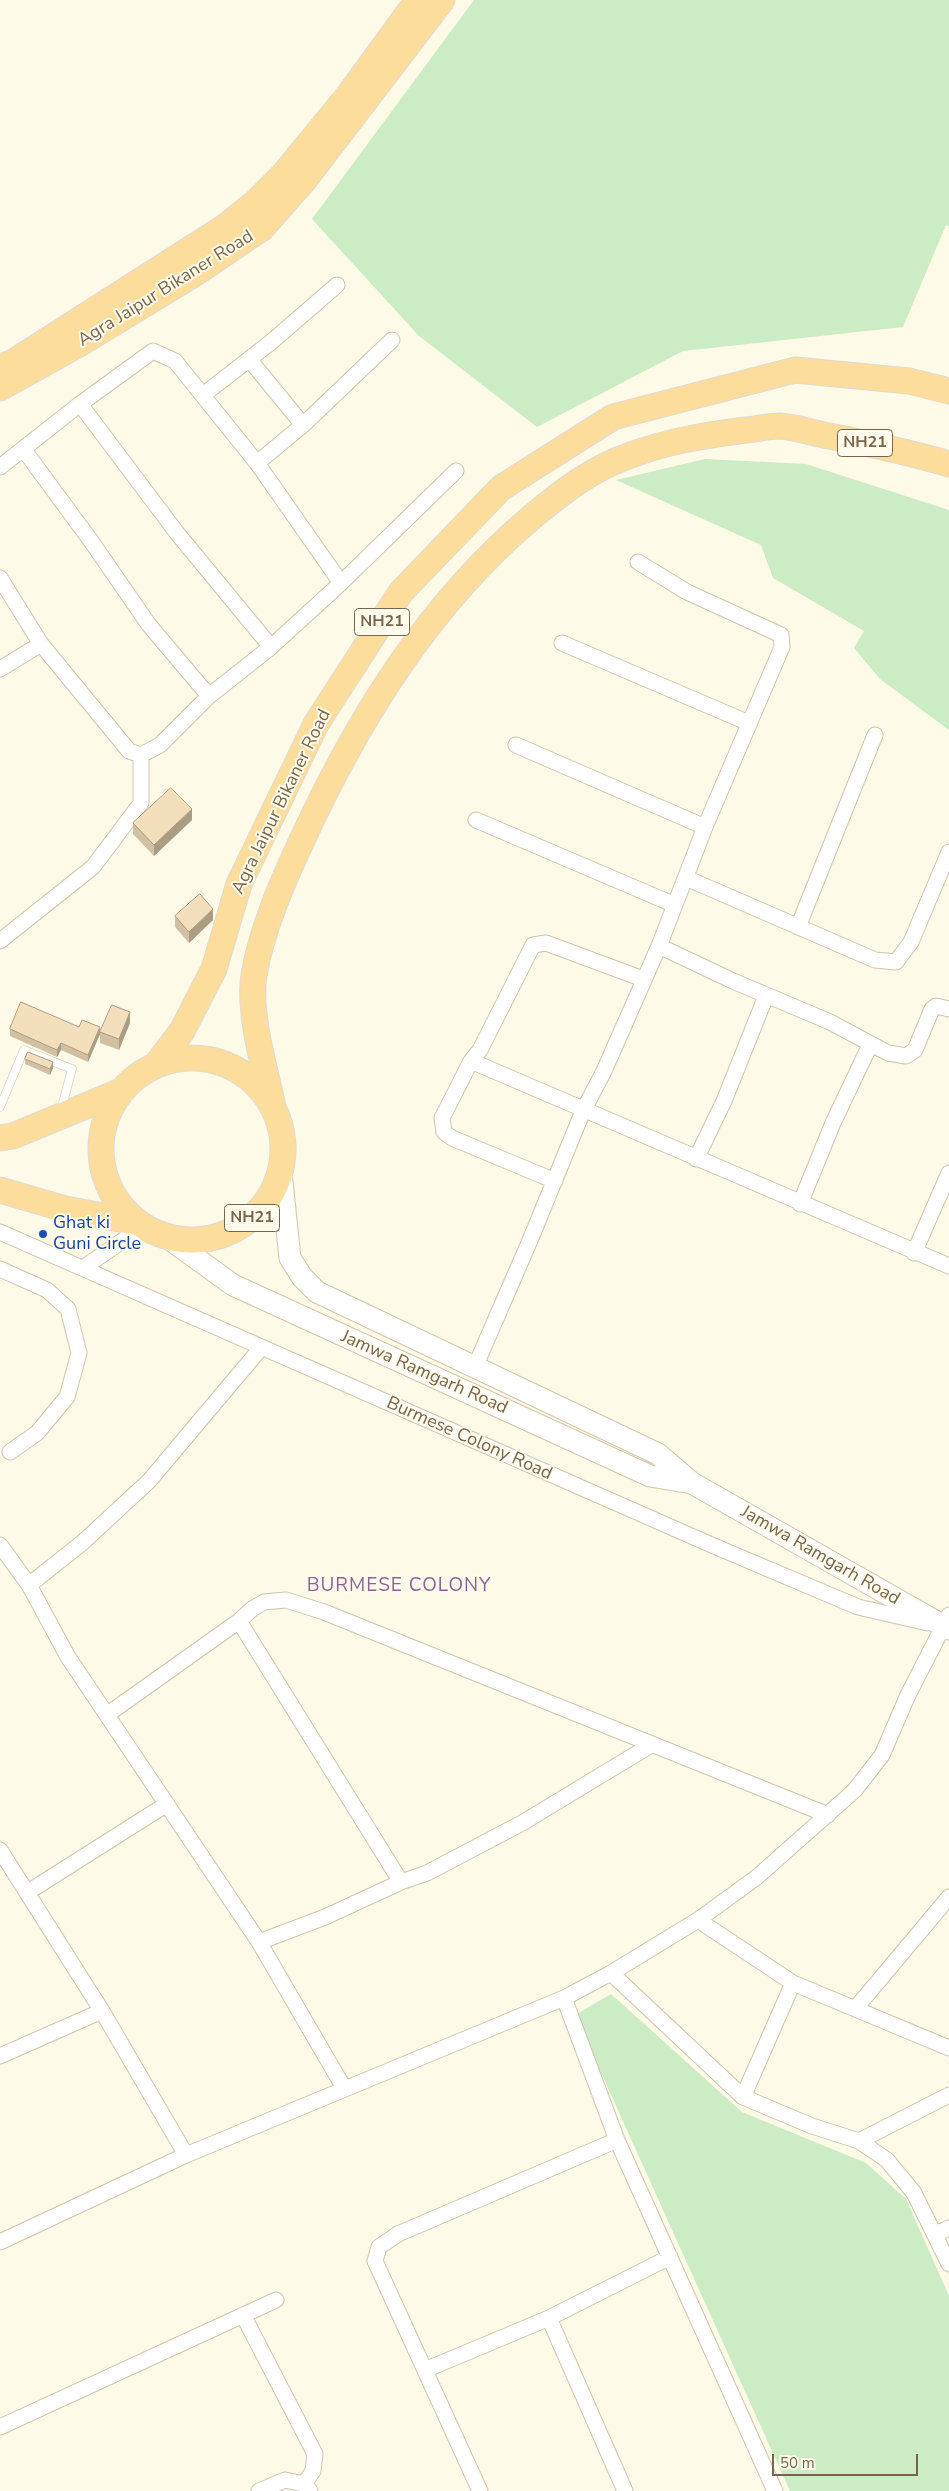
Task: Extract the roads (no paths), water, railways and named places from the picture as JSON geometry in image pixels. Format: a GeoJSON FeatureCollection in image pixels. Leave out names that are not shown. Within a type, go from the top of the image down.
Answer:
{"type":"FeatureCollection","features":[{"type":"Feature","properties":{"kind":"highway","name":"Agra Jaipur Bikaner Road"},"geometry":{"type":"LineString","coordinates":[[0,367],[12,363],[116,298],[225,227],[256,202],[284,174],[348,96],[418,0]]}},
{"type":"Feature","properties":{"kind":"highway","name":"Agra Jaipur Bikaner Road"},"geometry":{"type":"LineString","coordinates":[[0,388],[79,344],[194,274],[262,228],[305,179],[442,0]]}},
{"type":"Feature","properties":{"kind":"highway","name":"Agra Jaipur Bikaner Road"},"geometry":{"type":"LineString","coordinates":[[156,1065],[182,1031],[214,969],[239,884],[316,724],[401,592],[501,488],[613,417],[794,370],[909,381],[949,391]]}},
{"type":"Feature","properties":{"kind":"highway","name":"Agra Jaipur Bikaner Road"},"geometry":{"type":"LineString","coordinates":[[272,1102],[256,1025],[254,977],[265,932],[286,874],[326,788],[360,724],[412,648],[463,582],[508,537],[557,496],[595,470],[631,455],[669,443],[716,434],[779,426],[898,449],[949,464]]}},
{"type":"Feature","properties":{"kind":"highway","name":"NH21"},"geometry":{"type":"LineString","coordinates":[[180,1057],[216,1059],[248,1075],[272,1102],[283,1136],[281,1172],[264,1207],[240,1230],[203,1243],[168,1238],[140,1224],[112,1195],[100,1160],[105,1125],[119,1092],[146,1068],[180,1057]]}},
{"type":"Feature","properties":{"kind":"highway"},"geometry":{"type":"LineString","coordinates":[[0,1138],[12,1136],[60,1118],[119,1092]]}},
{"type":"Feature","properties":{"kind":"highway"},"geometry":{"type":"LineString","coordinates":[[0,1190],[65,1209],[140,1224]]}},
{"type":"Feature","properties":{"kind":"main road","name":"Jamwa Ramgarh Road"},"geometry":{"type":"LineString","coordinates":[[281,1172],[290,1258],[302,1278],[317,1292],[658,1454],[692,1483],[947,1623]]}},
{"type":"Feature","properties":{"kind":"main road","name":"Jamwa Ramgarh Road"},"geometry":{"type":"LineString","coordinates":[[168,1238],[233,1285],[296,1315],[650,1476],[692,1483]]}},
{"type":"Feature","properties":{"kind":"street"},"geometry":{"type":"LineString","coordinates":[[203,395],[337,285]]}},
{"type":"Feature","properties":{"kind":"street"},"geometry":{"type":"LineString","coordinates":[[257,463],[303,425],[392,340]]}},
{"type":"Feature","properties":{"kind":"street"},"geometry":{"type":"LineString","coordinates":[[0,467],[80,404],[153,351],[176,361],[257,463],[341,583]]}},
{"type":"Feature","properties":{"kind":"street"},"geometry":{"type":"LineString","coordinates":[[249,359],[303,425]]}},
{"type":"Feature","properties":{"kind":"street"},"geometry":{"type":"LineString","coordinates":[[80,404],[177,533],[271,647]]}},
{"type":"Feature","properties":{"kind":"street"},"geometry":{"type":"LineString","coordinates":[[24,450],[91,541],[148,625],[209,696]]}},
{"type":"Feature","properties":{"kind":"street"},"geometry":{"type":"LineString","coordinates":[[141,756],[160,746],[209,696],[271,647],[341,583],[456,471]]}},
{"type":"Feature","properties":{"kind":"street"},"geometry":{"type":"LineString","coordinates":[[475,1367],[583,1111],[604,1071],[659,946],[705,827],[782,647],[781,635],[687,592],[638,562]]}},
{"type":"Feature","properties":{"kind":"street"},"geometry":{"type":"LineString","coordinates":[[0,578],[41,644],[129,751],[141,756]]}},
{"type":"Feature","properties":{"kind":"street"},"geometry":{"type":"LineString","coordinates":[[562,643],[749,723]]}},
{"type":"Feature","properties":{"kind":"street"},"geometry":{"type":"LineString","coordinates":[[0,669],[41,644]]}},
{"type":"Feature","properties":{"kind":"street"},"geometry":{"type":"LineString","coordinates":[[798,927],[875,734]]}},
{"type":"Feature","properties":{"kind":"street"},"geometry":{"type":"LineString","coordinates":[[516,745],[705,827]]}},
{"type":"Feature","properties":{"kind":"street"},"geometry":{"type":"LineString","coordinates":[[0,941],[93,867],[140,803],[141,756]]}},
{"type":"Feature","properties":{"kind":"street"},"geometry":{"type":"LineString","coordinates":[[476,820],[674,904]]}},
{"type":"Feature","properties":{"kind":"street"},"geometry":{"type":"LineString","coordinates":[[686,878],[875,960],[896,962],[911,942],[949,852]]}},
{"type":"Feature","properties":{"kind":"street"},"geometry":{"type":"LineString","coordinates":[[555,1181],[452,1138],[444,1132],[442,1118],[471,1062],[480,1050],[533,945],[546,943],[643,979]]}},
{"type":"Feature","properties":{"kind":"street"},"geometry":{"type":"LineString","coordinates":[[659,946],[766,996],[830,1022],[888,1053],[906,1056],[916,1050],[932,1009],[936,1006],[949,1009]]}},
{"type":"Feature","properties":{"kind":"street"},"geometry":{"type":"LineString","coordinates":[[696,1159],[724,1100],[766,996]]}},
{"type":"Feature","properties":{"kind":"street"},"geometry":{"type":"LineString","coordinates":[[800,1204],[833,1123],[870,1044]]}},
{"type":"Feature","properties":{"kind":"street"},"geometry":{"type":"LineString","coordinates":[[471,1062],[914,1253],[949,1266]]}},
{"type":"Feature","properties":{"kind":"street"},"geometry":{"type":"LineString","coordinates":[[914,1253],[949,1173]]}},
{"type":"Feature","properties":{"kind":"street"},"geometry":{"type":"LineString","coordinates":[[83,1268],[140,1224]]}},
{"type":"Feature","properties":{"kind":"street","name":"Burmese Colony Road"},"geometry":{"type":"LineString","coordinates":[[0,1232],[261,1348],[858,1607],[947,1623]]}},
{"type":"Feature","properties":{"kind":"street"},"geometry":{"type":"LineString","coordinates":[[0,1269],[47,1290],[68,1309],[79,1353],[67,1397],[37,1433],[10,1452]]}},
{"type":"Feature","properties":{"kind":"street"},"geometry":{"type":"LineString","coordinates":[[29,1585],[82,1543],[149,1481],[261,1348]]}},
{"type":"Feature","properties":{"kind":"street"},"geometry":{"type":"LineString","coordinates":[[0,1545],[29,1585],[68,1657],[259,1942],[344,2088]]}},
{"type":"Feature","properties":{"kind":"street"},"geometry":{"type":"LineString","coordinates":[[108,1714],[239,1621],[252,1609],[264,1602],[286,1600],[398,1640],[651,1745],[828,1815]]}},
{"type":"Feature","properties":{"kind":"street"},"geometry":{"type":"LineString","coordinates":[[239,1621],[402,1882]]}},
{"type":"Feature","properties":{"kind":"street"},"geometry":{"type":"LineString","coordinates":[[0,2242],[186,2155],[564,1998],[612,1973],[698,1920],[757,1877],[855,1790],[882,1755],[908,1696],[947,1623]]}},
{"type":"Feature","properties":{"kind":"street"},"geometry":{"type":"LineString","coordinates":[[259,1942],[325,1917],[402,1882],[427,1873],[522,1822],[651,1745]]}},
{"type":"Feature","properties":{"kind":"street"},"geometry":{"type":"LineString","coordinates":[[28,1892],[167,1804]]}},
{"type":"Feature","properties":{"kind":"street"},"geometry":{"type":"LineString","coordinates":[[0,1850],[102,2011],[186,2155]]}},
{"type":"Feature","properties":{"kind":"street"},"geometry":{"type":"LineString","coordinates":[[855,2009],[949,1897]]}},
{"type":"Feature","properties":{"kind":"street"},"geometry":{"type":"LineString","coordinates":[[698,1920],[793,1983],[949,2048]]}},
{"type":"Feature","properties":{"kind":"street"},"geometry":{"type":"LineString","coordinates":[[612,1973],[743,2097],[812,2126],[860,2142],[886,2160],[914,2193],[942,2231],[949,2264]]}},
{"type":"Feature","properties":{"kind":"street"},"geometry":{"type":"LineString","coordinates":[[743,2097],[793,1983]]}},
{"type":"Feature","properties":{"kind":"street"},"geometry":{"type":"LineString","coordinates":[[564,1998],[617,2140],[775,2491]]}},
{"type":"Feature","properties":{"kind":"street"},"geometry":{"type":"LineString","coordinates":[[0,2056],[102,2011]]}},
{"type":"Feature","properties":{"kind":"street"},"geometry":{"type":"LineString","coordinates":[[860,2142],[949,2095]]}},
{"type":"Feature","properties":{"kind":"street"},"geometry":{"type":"LineString","coordinates":[[480,2491],[375,2261],[379,2246],[398,2234],[617,2140]]}},
{"type":"Feature","properties":{"kind":"street"},"geometry":{"type":"LineString","coordinates":[[425,2370],[549,2318],[670,2257]]}},
{"type":"Feature","properties":{"kind":"street"},"geometry":{"type":"LineString","coordinates":[[0,2427],[276,2300]]}},
{"type":"Feature","properties":{"kind":"street"},"geometry":{"type":"LineString","coordinates":[[243,2315],[315,2454],[313,2471],[307,2488],[285,2480],[259,2491]]}},
{"type":"Feature","properties":{"kind":"street"},"geometry":{"type":"LineString","coordinates":[[549,2318],[625,2491]]}},
{"type":"Feature","properties":{"kind":"lane"},"geometry":{"type":"LineString","coordinates":[[0,1107],[24,1050],[72,1069],[60,1118]]}},
{"type":"Feature","properties":{"kind":"place","name":"Ghat ki Guni Circle"},"geometry":{"type":"Point","coordinates":[43,1234]}},
{"type":"Feature","properties":{"kind":"district","name":"BURMESE COLONY"},"geometry":{"type":"Point","coordinates":[399,1586]}}]}
